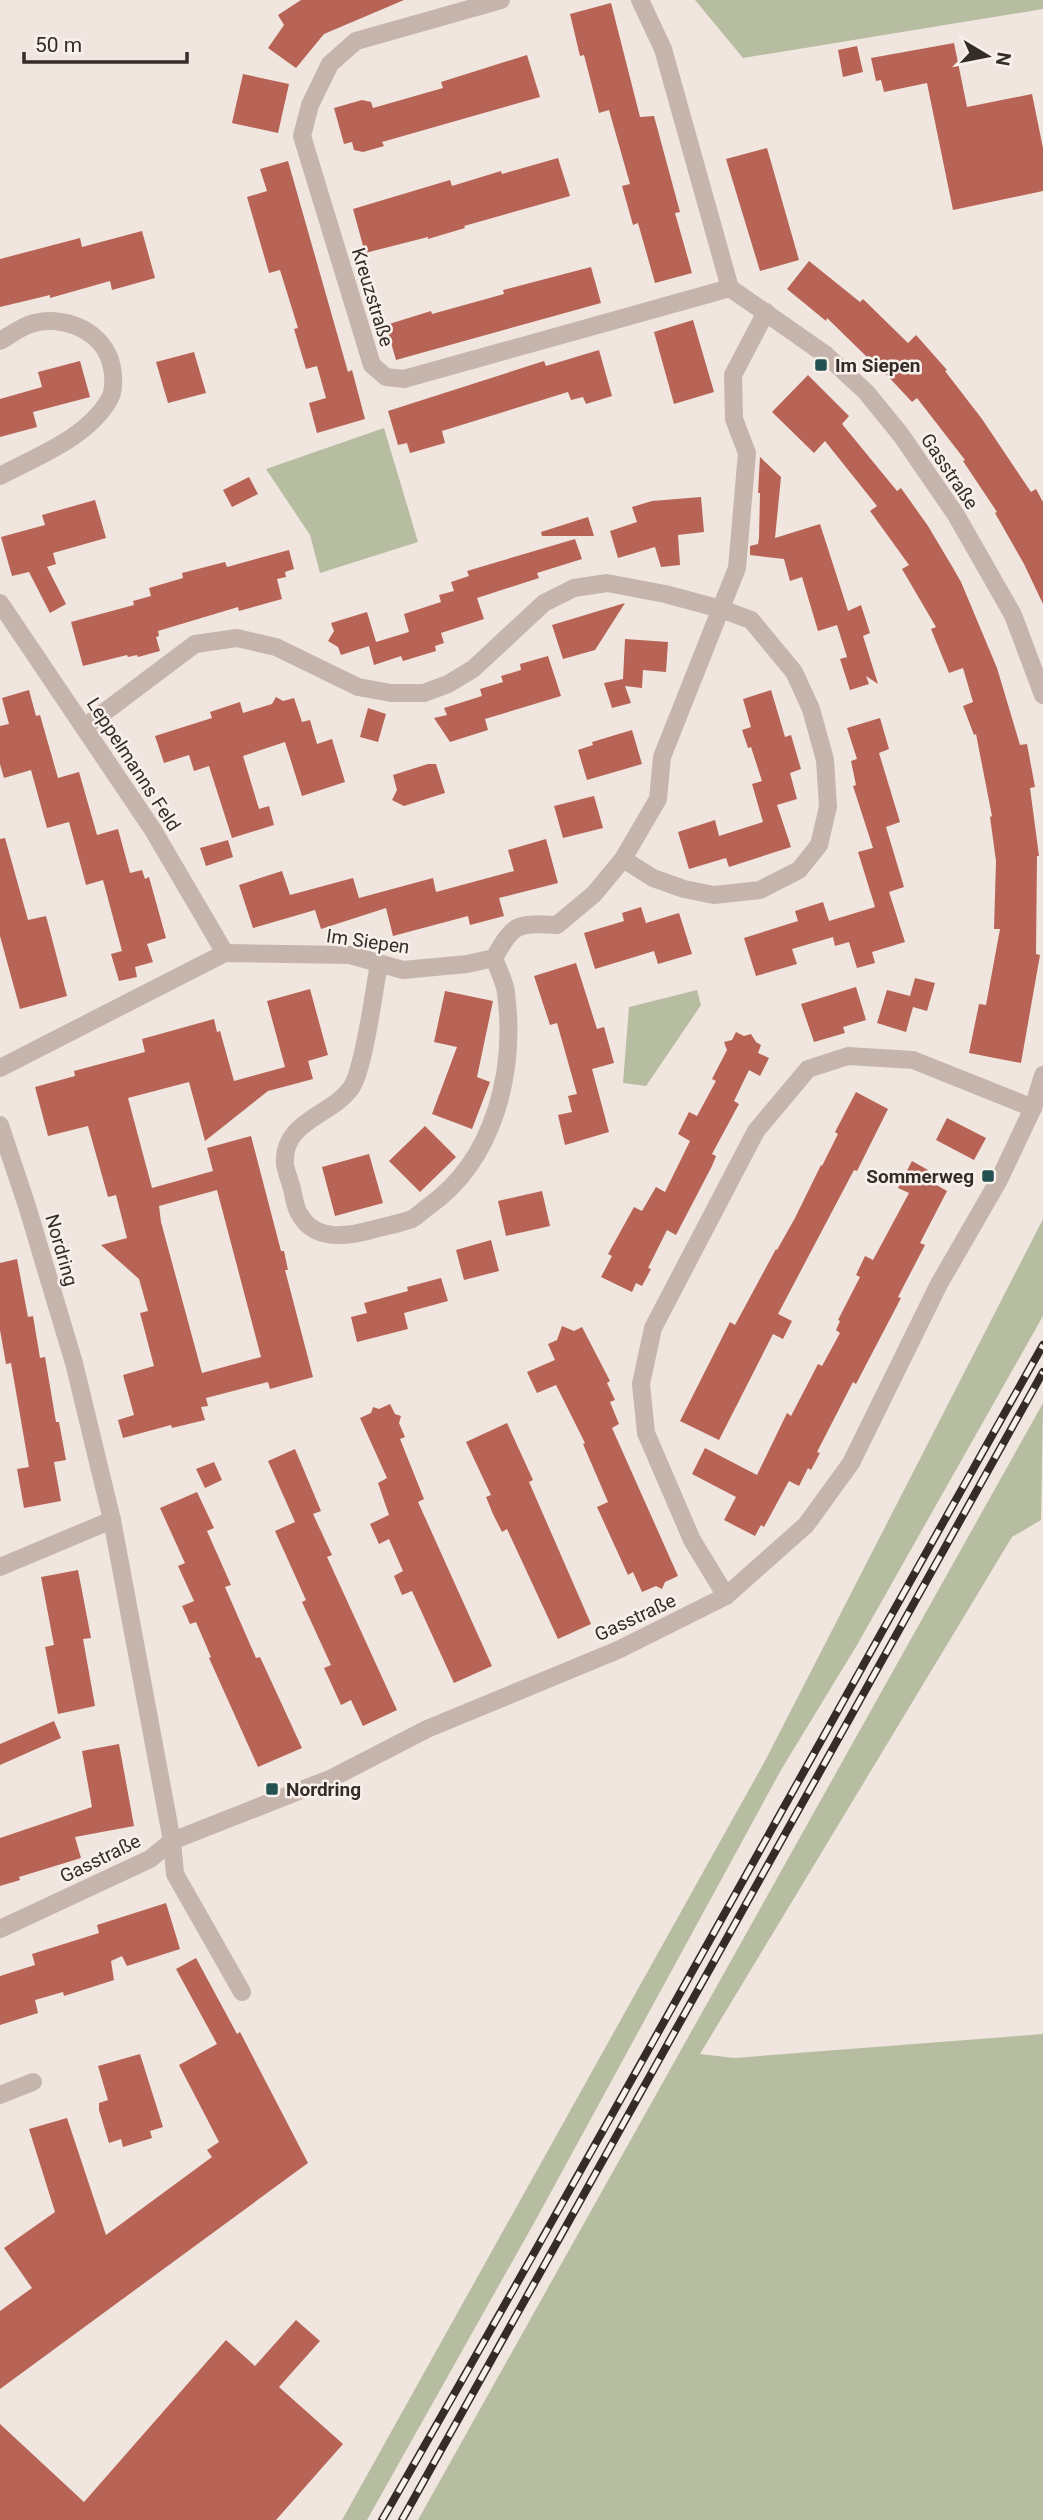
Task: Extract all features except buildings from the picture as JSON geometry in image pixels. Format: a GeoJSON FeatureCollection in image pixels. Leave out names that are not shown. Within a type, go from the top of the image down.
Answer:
{"type":"FeatureCollection","features":[{"type":"Feature","properties":{"kind":"street","name":"Kreuzstraße"},"geometry":{"type":"LineString","coordinates":[[501,0],[356,41],[330,64],[310,105],[302,136],[372,365],[386,377],[404,379],[730,288]]}},
{"type":"Feature","properties":{"kind":"street"},"geometry":{"type":"LineString","coordinates":[[379,964],[359,1069],[352,1087],[337,1102],[298,1128],[287,1145],[285,1164],[299,1213],[307,1224],[323,1234],[347,1236],[412,1219],[445,1195],[471,1165],[492,1124],[505,1083],[509,1041],[506,990],[494,958],[508,932],[526,923],[556,925],[594,894],[623,859],[659,799],[662,757],[737,568],[747,453],[734,419],[733,375],[766,312],[730,288],[663,49],[640,0]]}},
{"type":"Feature","properties":{"kind":"street","name":"Gasstraße"},"geometry":{"type":"LineString","coordinates":[[766,312],[826,355],[866,392],[901,435],[956,515],[1013,615],[1043,695]]}},
{"type":"Feature","properties":{"kind":"street"},"geometry":{"type":"LineString","coordinates":[[0,341],[30,324],[54,322],[78,325],[95,336],[110,359],[114,378],[110,399],[82,431],[0,477]]}},
{"type":"Feature","properties":{"kind":"street"},"geometry":{"type":"LineString","coordinates":[[86,726],[195,644],[237,638],[276,647],[358,687],[391,693],[424,693],[473,669],[544,603],[573,588],[607,583],[665,594],[721,609],[751,621],[794,672],[811,709],[825,760],[828,807],[819,845],[799,870],[760,890],[714,895],[684,889],[653,878],[623,859]]}},
{"type":"Feature","properties":{"kind":"street","name":"Leppelmanns Feld"},"geometry":{"type":"LineString","coordinates":[[0,603],[86,726],[153,830],[225,953]]}},
{"type":"Feature","properties":{"kind":"street","name":"Im Siepen"},"geometry":{"type":"LineString","coordinates":[[0,1068],[225,953],[350,955],[402,970],[467,964],[494,958]]}},
{"type":"Feature","properties":{"kind":"street"},"geometry":{"type":"LineString","coordinates":[[726,1597],[692,1539],[646,1433],[641,1384],[653,1328],[756,1131],[808,1069],[848,1056],[913,1060],[1033,1108]]}},
{"type":"Feature","properties":{"kind":"street","name":"Gasstraße"},"geometry":{"type":"LineString","coordinates":[[0,1929],[150,1859],[172,1841],[332,1778],[427,1729],[618,1650],[726,1597],[806,1525],[851,1463],[939,1284],[999,1180],[1033,1108],[1043,1075]]}},
{"type":"Feature","properties":{"kind":"street","name":"Nordring"},"geometry":{"type":"LineString","coordinates":[[0,1125],[74,1363],[113,1520],[172,1841],[175,1874],[242,1992]]}},
{"type":"Feature","properties":{"kind":"street"},"geometry":{"type":"LineString","coordinates":[[0,1567],[113,1520]]}},
{"type":"Feature","properties":{"kind":"street"},"geometry":{"type":"LineString","coordinates":[[0,2095],[33,2082]]}},
{"type":"Feature","properties":{"kind":"green space"},"geometry":{"type":"Polygon","coordinates":[[[695,0],[1043,0],[1043,9],[743,58],[695,0]]]}},
{"type":"Feature","properties":{"kind":"green space"},"geometry":{"type":"Polygon","coordinates":[[[384,428],[418,542],[320,573],[310,535],[266,469],[384,428]]]}},
{"type":"Feature","properties":{"kind":"green space"},"geometry":{"type":"Polygon","coordinates":[[[697,990],[701,1005],[646,1086],[623,1083],[629,1007],[697,990]]]}},
{"type":"Feature","properties":{"kind":"green space"},"geometry":{"type":"Polygon","coordinates":[[[1043,1219],[1043,1316],[857,1645],[781,1770],[539,2214],[367,2520],[342,2520],[765,1761],[1043,1219]]]}},
{"type":"Feature","properties":{"kind":"green space"},"geometry":{"type":"Polygon","coordinates":[[[1043,1403],[1041,1520],[1012,1537],[700,2054],[734,2058],[1043,2034],[1043,2520],[418,2520],[1043,1403]]]}},
{"type":"Feature","properties":{"kind":"railway"},"geometry":{"type":"LineString","coordinates":[[382,2520],[1043,1345]]}},
{"type":"Feature","properties":{"kind":"railway"},"geometry":{"type":"LineString","coordinates":[[402,2520],[1043,1372]]}},
{"type":"Feature","properties":{"kind":"place","name":"Im Siepen"},"geometry":{"type":"Point","coordinates":[821,365]}},
{"type":"Feature","properties":{"kind":"place","name":"Sommerweg"},"geometry":{"type":"Point","coordinates":[988,1176]}},
{"type":"Feature","properties":{"kind":"place","name":"Nordring"},"geometry":{"type":"Point","coordinates":[272,1789]}}]}
